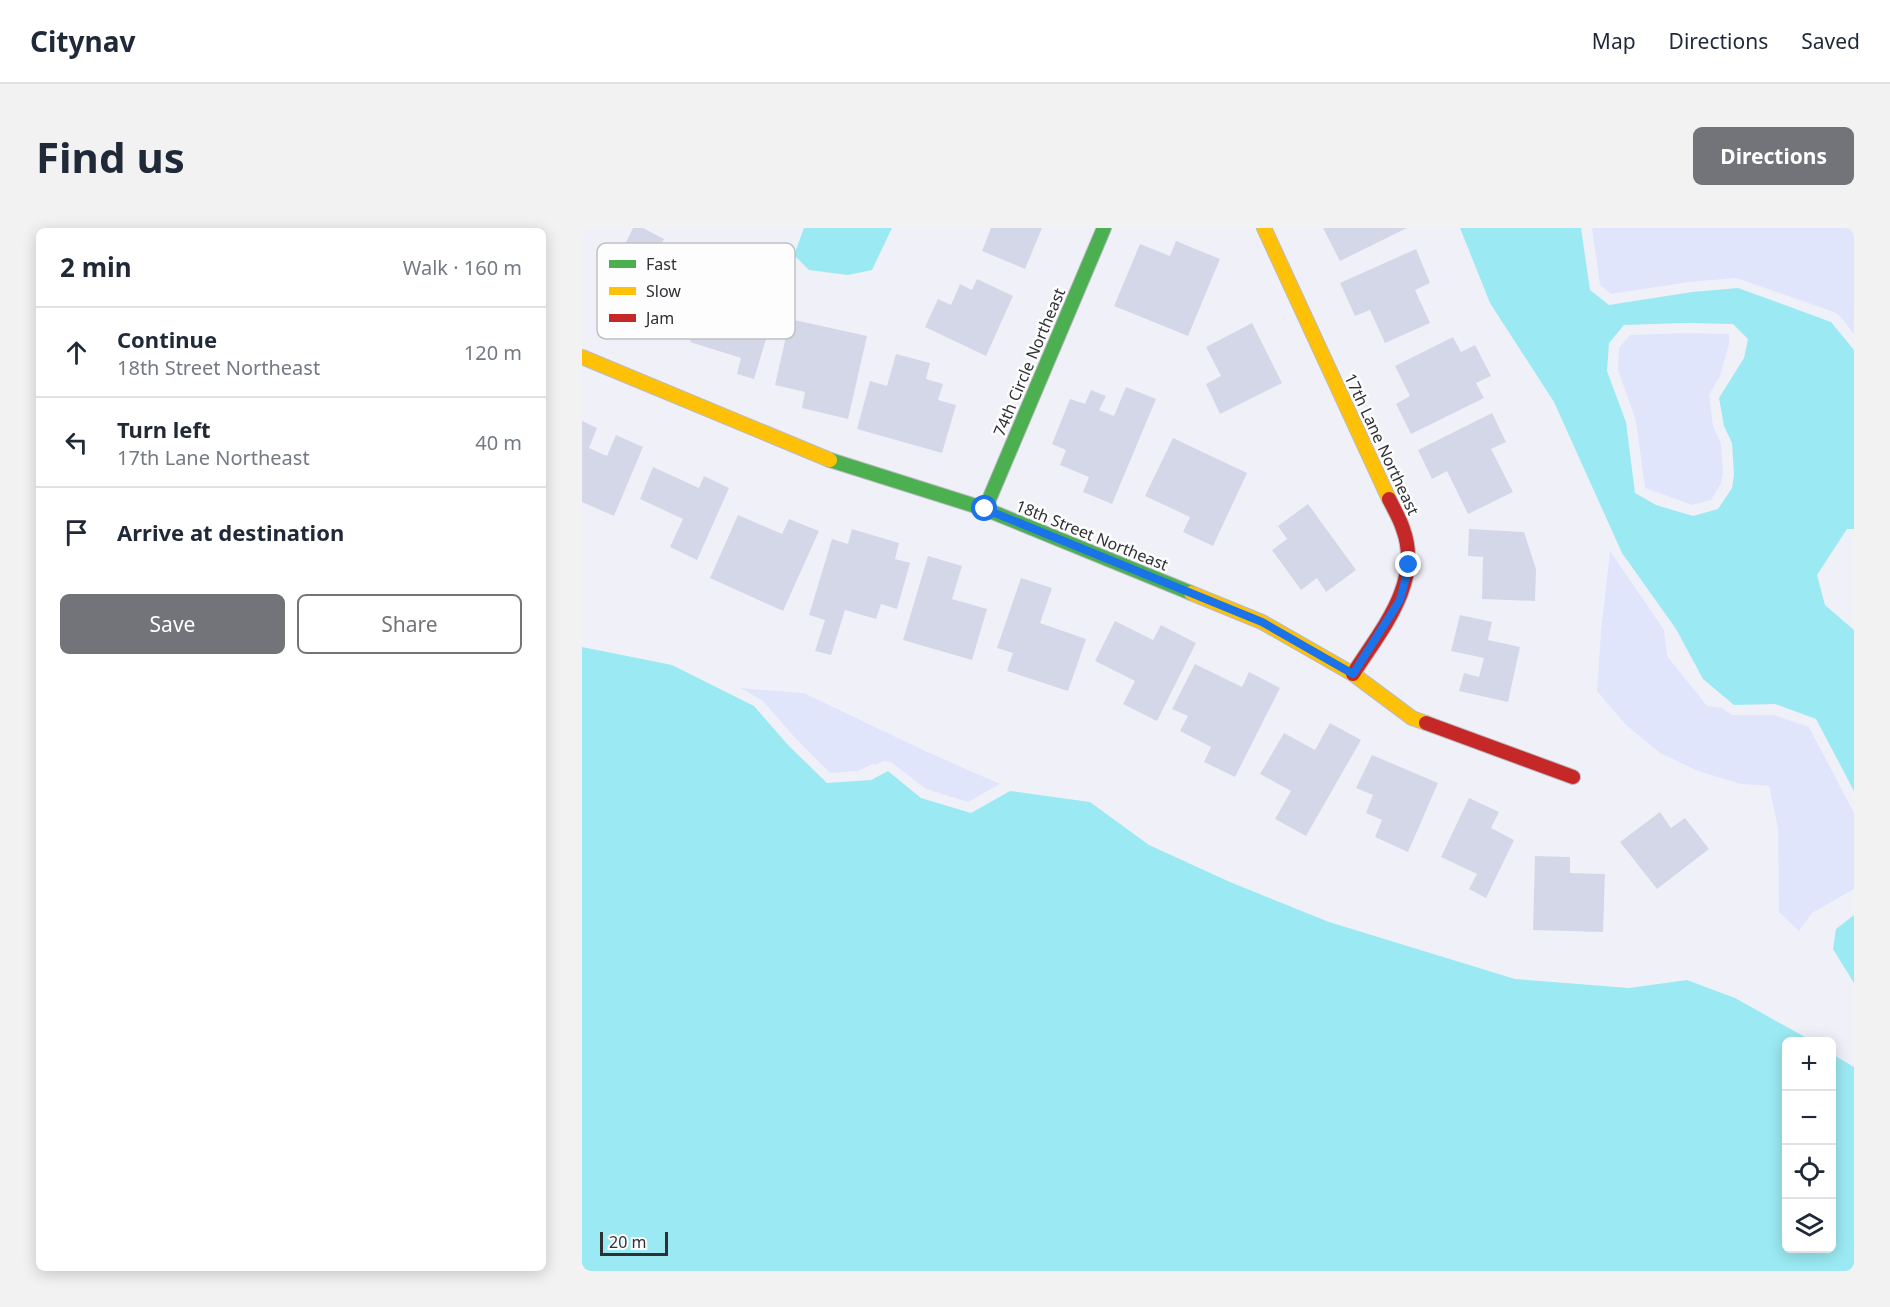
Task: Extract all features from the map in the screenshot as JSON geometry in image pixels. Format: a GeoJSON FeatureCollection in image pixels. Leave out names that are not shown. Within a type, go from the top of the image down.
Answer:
{"type":"FeatureCollection","features":[{"type":"Feature","properties":{"kind":"street","name":"74th Circle Northeast"},"geometry":{"type":"LineString","coordinates":[[985,509],[1104,228]]}},
{"type":"Feature","properties":{"kind":"street","name":"17th Lane Northeast"},"geometry":{"type":"LineString","coordinates":[[1264,228],[1404,531],[1409,565],[1400,600],[1353,674]]}},
{"type":"Feature","properties":{"kind":"street","name":"18th Street Northeast"},"geometry":{"type":"LineString","coordinates":[[582,357],[846,466],[985,509],[1262,622],[1353,674],[1412,718],[1573,777]]}},
{"type":"Feature","properties":{"kind":"shaded area"},"geometry":{"type":"Polygon","coordinates":[[[1592,228],[1854,228],[1854,334],[1834,312],[1736,278],[1689,282],[1611,294],[1600,285],[1592,228]]]}},
{"type":"Feature","properties":{"kind":"shaded area"},"geometry":{"type":"Polygon","coordinates":[[[1729,334],[1729,344],[1720,376],[1709,395],[1713,426],[1721,444],[1723,473],[1721,483],[1711,500],[1692,505],[1645,488],[1636,421],[1618,370],[1619,348],[1630,335],[1729,334]]]}},
{"type":"Feature","properties":{"kind":"shaded area"},"geometry":{"type":"Polygon","coordinates":[[[1610,551],[1664,630],[1667,656],[1707,706],[1722,708],[1732,715],[1774,715],[1809,727],[1854,813],[1854,889],[1812,913],[1799,931],[1779,912],[1778,828],[1769,786],[1741,784],[1698,771],[1660,753],[1625,724],[1597,691],[1610,551]]]}},
{"type":"Feature","properties":{"kind":"shaded area"},"geometry":{"type":"Polygon","coordinates":[[[740,688],[804,693],[1000,784],[968,802],[926,789],[891,762],[873,764],[858,771],[830,773],[762,700],[740,688]]]}},
{"type":"Feature","properties":{"kind":"water"},"geometry":{"type":"Polygon","coordinates":[[[804,228],[892,228],[872,270],[848,275],[809,270],[795,256],[804,228]]]}},
{"type":"Feature","properties":{"kind":"water"},"geometry":{"type":"Polygon","coordinates":[[[1460,228],[1581,228],[1590,290],[1609,305],[1692,292],[1738,288],[1831,322],[1854,350],[1854,529],[1847,529],[1817,575],[1825,605],[1854,630],[1854,791],[1816,719],[1775,704],[1734,705],[1703,679],[1676,629],[1622,553],[1554,402],[1490,303],[1460,228]],[[1733,324],[1624,325],[1609,343],[1607,371],[1626,422],[1635,493],[1656,505],[1693,516],[1718,509],[1732,488],[1734,475],[1732,443],[1724,426],[1719,398],[1744,358],[1748,339],[1733,324]]]}},
{"type":"Feature","properties":{"kind":"water"},"geometry":{"type":"Polygon","coordinates":[[[582,647],[672,665],[754,706],[789,746],[827,783],[871,780],[888,771],[921,798],[971,813],[1010,791],[1090,802],[1149,845],[1230,882],[1329,922],[1515,979],[1629,988],[1687,980],[1735,998],[1805,1037],[1782,1037],[1782,1253],[1836,1253],[1836,1056],[1854,1067],[1854,1271],[582,1271],[582,647]]]}},
{"type":"Feature","properties":{"kind":"water"},"geometry":{"type":"Polygon","coordinates":[[[1854,915],[1854,983],[1833,949],[1836,929],[1854,915]]]}},
{"type":"Feature","properties":{"kind":"building"},"geometry":{"type":"Polygon","coordinates":[[[633,228],[643,228],[664,239],[662,243],[626,243],[633,228]]]}},
{"type":"Feature","properties":{"kind":"building"},"geometry":{"type":"Polygon","coordinates":[[[991,228],[1042,228],[1025,269],[982,251],[991,228]]]}},
{"type":"Feature","properties":{"kind":"building"},"geometry":{"type":"Polygon","coordinates":[[[1323,228],[1407,228],[1340,261],[1323,228]]]}},
{"type":"Feature","properties":{"kind":"building"},"geometry":{"type":"Polygon","coordinates":[[[1176,241],[1220,259],[1188,336],[1114,306],[1140,244],[1170,256],[1176,241]]]}},
{"type":"Feature","properties":{"kind":"building"},"geometry":{"type":"Polygon","coordinates":[[[1416,249],[1430,283],[1415,290],[1430,323],[1385,343],[1370,310],[1355,316],[1340,283],[1416,249]]]}},
{"type":"Feature","properties":{"kind":"building"},"geometry":{"type":"Polygon","coordinates":[[[977,279],[1013,296],[986,356],[925,327],[938,299],[951,305],[960,284],[972,290],[977,279]]]}},
{"type":"Feature","properties":{"kind":"building"},"geometry":{"type":"Polygon","coordinates":[[[795,320],[867,336],[848,419],[802,408],[805,392],[775,385],[785,339],[795,339],[795,320]]]}},
{"type":"Feature","properties":{"kind":"building"},"geometry":{"type":"Polygon","coordinates":[[[1252,323],[1282,383],[1220,414],[1206,384],[1221,376],[1206,347],[1252,323]]]}},
{"type":"Feature","properties":{"kind":"building"},"geometry":{"type":"Polygon","coordinates":[[[1453,337],[1461,352],[1475,345],[1491,376],[1476,383],[1484,398],[1411,434],[1396,404],[1410,396],[1395,366],[1453,337]]]}},
{"type":"Feature","properties":{"kind":"building"},"geometry":{"type":"Polygon","coordinates":[[[691,339],[766,339],[754,379],[737,374],[741,358],[690,342],[691,339]]]}},
{"type":"Feature","properties":{"kind":"building"},"geometry":{"type":"Polygon","coordinates":[[[896,354],[930,363],[926,379],[943,384],[938,400],[956,405],[942,453],[857,429],[870,381],[887,386],[896,354]]]}},
{"type":"Feature","properties":{"kind":"building"},"geometry":{"type":"Polygon","coordinates":[[[1126,387],[1156,399],[1112,504],[1083,492],[1089,477],[1060,465],[1066,450],[1052,444],[1070,399],[1085,404],[1091,390],[1106,396],[1099,410],[1114,416],[1126,387]]]}},
{"type":"Feature","properties":{"kind":"building"},"geometry":{"type":"Polygon","coordinates":[[[1492,413],[1506,442],[1491,449],[1513,492],[1468,514],[1447,471],[1432,479],[1418,450],[1492,413]]]}},
{"type":"Feature","properties":{"kind":"building"},"geometry":{"type":"Polygon","coordinates":[[[582,421],[597,428],[589,448],[607,456],[616,435],[643,447],[614,516],[582,502],[582,421]]]}},
{"type":"Feature","properties":{"kind":"building"},"geometry":{"type":"Polygon","coordinates":[[[1173,438],[1247,473],[1213,546],[1183,532],[1190,517],[1145,496],[1173,438]]]}},
{"type":"Feature","properties":{"kind":"building"},"geometry":{"type":"Polygon","coordinates":[[[653,467],[699,488],[704,476],[729,488],[697,560],[670,547],[683,519],[640,499],[653,467]]]}},
{"type":"Feature","properties":{"kind":"building"},"geometry":{"type":"Polygon","coordinates":[[[1308,504],[1356,570],[1326,592],[1317,578],[1301,590],[1272,550],[1287,539],[1278,526],[1308,504]]]}},
{"type":"Feature","properties":{"kind":"building"},"geometry":{"type":"Polygon","coordinates":[[[738,515],[782,534],[789,519],[819,531],[783,611],[710,578],[738,515]]]}},
{"type":"Feature","properties":{"kind":"building"},"geometry":{"type":"Polygon","coordinates":[[[852,529],[899,543],[895,559],[910,563],[897,609],[881,604],[876,619],[845,610],[831,655],[815,651],[825,620],[809,615],[832,539],[848,544],[852,529]]]}},
{"type":"Feature","properties":{"kind":"building"},"geometry":{"type":"Polygon","coordinates":[[[1469,529],[1524,532],[1536,569],[1535,601],[1482,599],[1483,557],[1468,556],[1469,529]]]}},
{"type":"Feature","properties":{"kind":"building"},"geometry":{"type":"Polygon","coordinates":[[[928,556],[962,566],[952,599],[987,609],[972,660],[903,640],[928,556]]]}},
{"type":"Feature","properties":{"kind":"building"},"geometry":{"type":"Polygon","coordinates":[[[1021,578],[1052,588],[1040,623],[1086,639],[1068,691],[1007,671],[1013,653],[997,648],[1021,578]]]}},
{"type":"Feature","properties":{"kind":"building"},"geometry":{"type":"Polygon","coordinates":[[[1460,615],[1492,622],[1488,640],[1520,647],[1508,702],[1459,691],[1464,673],[1479,677],[1484,658],[1451,651],[1460,615]]]}},
{"type":"Feature","properties":{"kind":"building"},"geometry":{"type":"Polygon","coordinates":[[[1115,621],[1153,640],[1161,625],[1196,643],[1157,721],[1123,704],[1135,681],[1095,661],[1115,621]]]}},
{"type":"Feature","properties":{"kind":"building"},"geometry":{"type":"Polygon","coordinates":[[[1195,664],[1242,687],[1249,672],[1280,688],[1235,777],[1204,762],[1211,747],[1180,731],[1188,716],[1172,709],[1195,664]]]}},
{"type":"Feature","properties":{"kind":"building"},"geometry":{"type":"Polygon","coordinates":[[[1330,723],[1361,740],[1306,836],[1275,819],[1291,791],[1260,774],[1284,733],[1315,750],[1330,723]]]}},
{"type":"Feature","properties":{"kind":"building"},"geometry":{"type":"Polygon","coordinates":[[[1372,755],[1438,783],[1408,852],[1375,837],[1382,820],[1366,813],[1373,795],[1356,788],[1372,755]]]}},
{"type":"Feature","properties":{"kind":"building"},"geometry":{"type":"Polygon","coordinates":[[[1469,798],[1499,812],[1491,828],[1514,840],[1486,898],[1469,889],[1477,874],[1441,857],[1469,798]]]}},
{"type":"Feature","properties":{"kind":"building"},"geometry":{"type":"Polygon","coordinates":[[[1660,812],[1671,828],[1685,818],[1709,849],[1657,889],[1620,842],[1660,812]]]}},
{"type":"Feature","properties":{"kind":"building"},"geometry":{"type":"Polygon","coordinates":[[[1535,856],[1570,857],[1570,873],[1605,874],[1603,932],[1533,930],[1535,856]]]}},
{"type":"Feature","properties":{"kind":"traffic: fast"},"geometry":{"type":"LineString","coordinates":[[985,509],[1104,228]]}},
{"type":"Feature","properties":{"kind":"traffic: fast"},"geometry":{"type":"LineString","coordinates":[[830,460],[985,509],[1191,593]]}},
{"type":"Feature","properties":{"kind":"traffic: slow"},"geometry":{"type":"LineString","coordinates":[[1264,228],[1389,499]]}},
{"type":"Feature","properties":{"kind":"traffic: slow"},"geometry":{"type":"LineString","coordinates":[[582,357],[830,460]]}},
{"type":"Feature","properties":{"kind":"traffic: slow"},"geometry":{"type":"LineString","coordinates":[[1191,593],[1262,622],[1353,674],[1412,718],[1426,723]]}},
{"type":"Feature","properties":{"kind":"traffic: jam"},"geometry":{"type":"LineString","coordinates":[[1353,674],[1396,606],[1407,568],[1408,549],[1403,529],[1389,499]]}},
{"type":"Feature","properties":{"kind":"traffic: jam"},"geometry":{"type":"LineString","coordinates":[[1426,723],[1573,777]]}},
{"type":"Feature","properties":{"kind":"route"},"geometry":{"type":"LineString","coordinates":[[985,509],[1262,622],[1353,674],[1400,600],[1409,565]]}}]}
